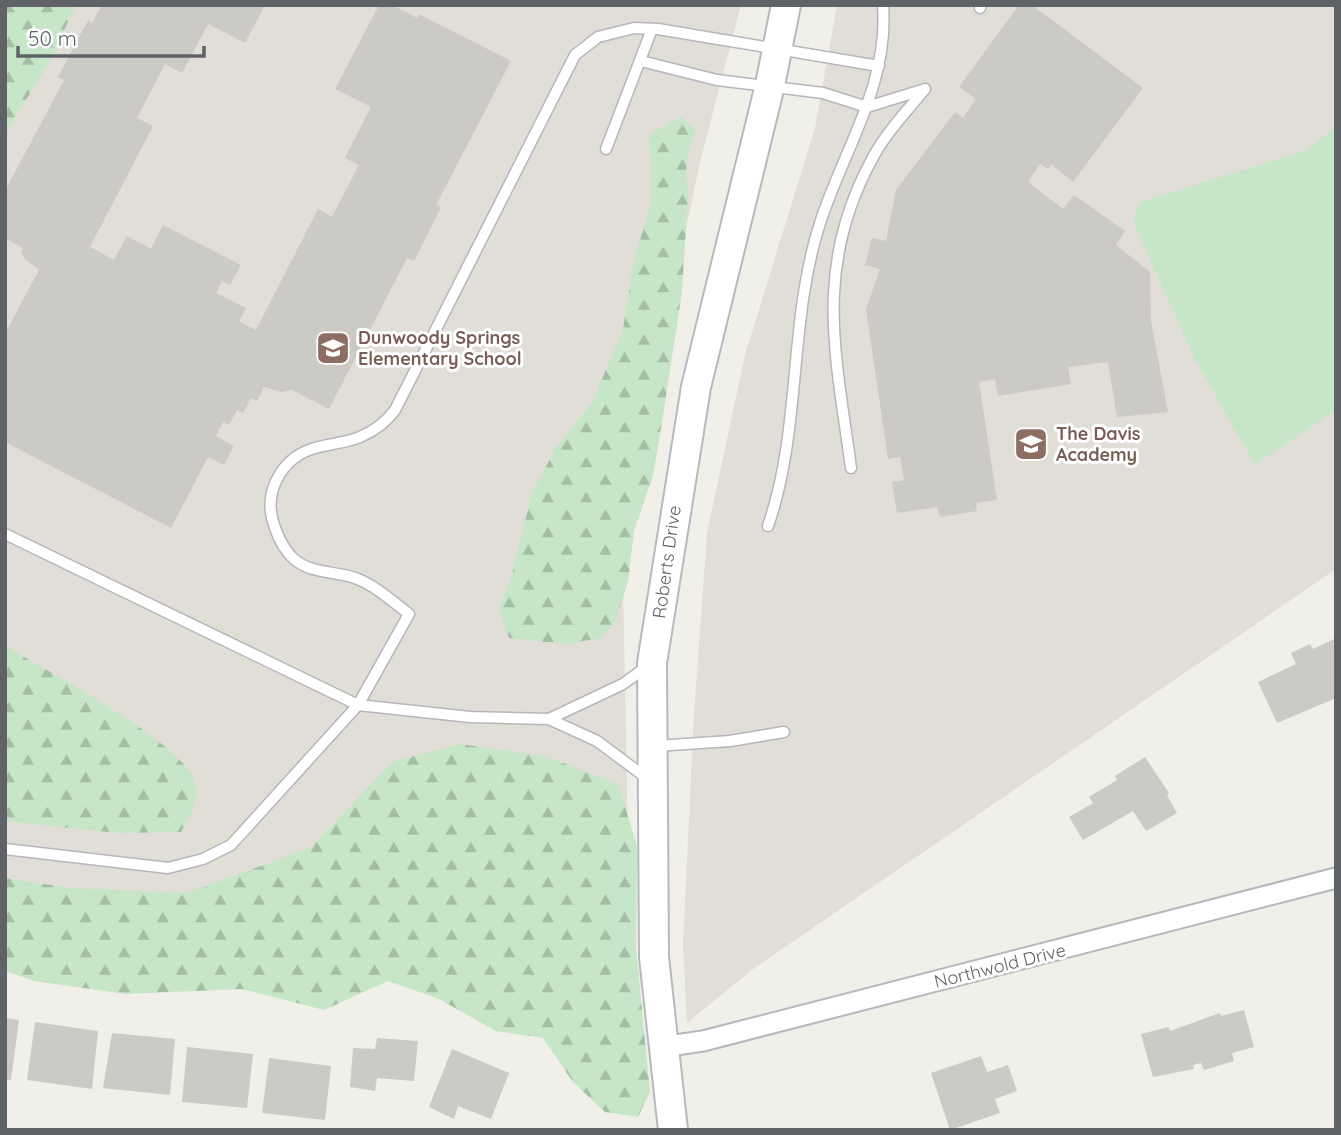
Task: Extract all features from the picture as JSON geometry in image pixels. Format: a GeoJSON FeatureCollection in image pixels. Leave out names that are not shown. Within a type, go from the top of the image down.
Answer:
{"type":"FeatureCollection","features":[{"type":"Feature","properties":{"kind":"street","name":"Roberts Drive"},"geometry":{"type":"LineString","coordinates":[[673,1130],[654,957],[652,663],[696,387],[770,85],[786,5]]}},
{"type":"Feature","properties":{"kind":"street","name":"Northwold Drive"},"geometry":{"type":"LineString","coordinates":[[662,1048],[768,1025],[1336,878]]}},
{"type":"Feature","properties":{"kind":"lane"},"geometry":{"type":"LineString","coordinates":[[768,526],[782,485],[800,312],[809,267],[820,224],[867,107],[879,66],[885,33],[883,5]]}},
{"type":"Feature","properties":{"kind":"lane"},"geometry":{"type":"LineString","coordinates":[[5,849],[168,867],[203,859],[231,845],[358,705],[409,614],[355,578],[325,573],[296,561],[282,545],[270,508],[277,477],[285,466],[302,454],[359,438],[385,423],[407,389],[575,55],[598,37],[634,29],[652,29],[879,66]]}},
{"type":"Feature","properties":{"kind":"lane"},"geometry":{"type":"LineString","coordinates":[[606,149],[652,29]]}},
{"type":"Feature","properties":{"kind":"lane"},"geometry":{"type":"LineString","coordinates":[[640,61],[717,80],[823,93],[867,107],[925,89],[872,159],[859,187],[838,250],[832,285],[832,316],[851,468]]}},
{"type":"Feature","properties":{"kind":"lane"},"geometry":{"type":"LineString","coordinates":[[5,534],[358,705],[470,717],[549,719],[597,741],[652,782]]}},
{"type":"Feature","properties":{"kind":"lane"},"geometry":{"type":"LineString","coordinates":[[549,719],[623,684],[652,663]]}},
{"type":"Feature","properties":{"kind":"lane"},"geometry":{"type":"LineString","coordinates":[[652,747],[730,741],[784,732]]}},
{"type":"Feature","properties":{"kind":"shaded area","name":"Dunwoody Springs Elementary School"},"geometry":{"type":"Polygon","coordinates":[[[5,5],[741,5],[700,162],[622,533],[630,946],[5,896],[5,5]]]}},
{"type":"Feature","properties":{"kind":"shaded area","name":"The Davis Academy"},"geometry":{"type":"Polygon","coordinates":[[[837,5],[1336,5],[1336,569],[753,969],[687,1023],[683,945],[694,714],[707,533],[745,355],[815,128],[837,5]]]}},
{"type":"Feature","properties":{"kind":"green space"},"geometry":{"type":"Polygon","coordinates":[[[5,5],[76,5],[50,61],[5,134],[5,5]]]}},
{"type":"Feature","properties":{"kind":"green space"},"geometry":{"type":"Polygon","coordinates":[[[681,117],[695,129],[686,164],[688,197],[682,292],[653,476],[634,531],[628,582],[615,622],[601,638],[565,644],[509,638],[499,607],[512,575],[532,493],[556,448],[592,403],[623,329],[633,265],[651,202],[650,134],[681,117]]]}},
{"type":"Feature","properties":{"kind":"green space"},"geometry":{"type":"Polygon","coordinates":[[[1336,127],[1336,410],[1255,465],[1195,359],[1133,221],[1140,202],[1305,151],[1336,127]]]}},
{"type":"Feature","properties":{"kind":"green space"},"geometry":{"type":"Polygon","coordinates":[[[5,646],[140,728],[185,766],[195,782],[197,795],[194,808],[181,832],[117,833],[5,821],[5,646]]]}},
{"type":"Feature","properties":{"kind":"green space"},"geometry":{"type":"Polygon","coordinates":[[[460,744],[544,756],[618,784],[637,846],[636,948],[650,1092],[638,1117],[605,1112],[573,1082],[543,1038],[496,1031],[439,999],[388,981],[324,1010],[242,989],[126,994],[34,981],[5,971],[5,878],[70,888],[188,893],[312,847],[392,762],[460,744]]]}},
{"type":"Feature","properties":{"kind":"building"},"geometry":{"type":"Polygon","coordinates":[[[102,5],[265,5],[245,43],[208,24],[182,73],[165,64],[137,118],[153,126],[90,247],[114,260],[127,236],[151,249],[163,225],[241,265],[230,285],[222,281],[216,293],[246,308],[239,321],[256,330],[318,209],[332,217],[359,165],[345,158],[371,107],[335,89],[379,5],[392,5],[417,18],[419,14],[511,61],[436,205],[441,207],[414,261],[407,258],[329,409],[292,390],[281,392],[264,387],[257,401],[251,398],[243,413],[237,410],[229,425],[223,422],[216,436],[234,446],[224,465],[208,457],[171,528],[5,442],[5,334],[39,270],[25,259],[21,253],[23,248],[5,238],[5,191],[64,80],[58,77],[88,20],[92,23],[102,5]]]}},
{"type":"Feature","properties":{"kind":"building"},"geometry":{"type":"Polygon","coordinates":[[[1019,5],[1032,5],[1143,88],[1073,182],[1051,164],[1048,169],[1040,164],[1028,182],[1063,209],[1074,195],[1125,231],[1116,245],[1150,272],[1151,321],[1168,412],[1117,417],[1108,362],[1068,367],[1071,384],[998,396],[995,379],[979,382],[997,500],[976,503],[977,511],[940,517],[937,507],[897,513],[892,482],[904,480],[900,457],[888,459],[866,309],[880,269],[865,265],[872,238],[886,241],[896,190],[955,112],[963,118],[976,99],[959,87],[1019,5]]]}},
{"type":"Feature","properties":{"kind":"building"},"geometry":{"type":"Polygon","coordinates":[[[1336,638],[1336,698],[1277,723],[1258,682],[1296,664],[1291,653],[1310,644],[1313,649],[1336,638]]]}},
{"type":"Feature","properties":{"kind":"building"},"geometry":{"type":"Polygon","coordinates":[[[1145,757],[1169,793],[1167,795],[1177,813],[1146,831],[1133,811],[1083,840],[1069,817],[1093,803],[1089,797],[1117,780],[1115,776],[1145,757]]]}},
{"type":"Feature","properties":{"kind":"building"},"geometry":{"type":"Polygon","coordinates":[[[1244,1010],[1254,1047],[1232,1053],[1234,1061],[1204,1070],[1201,1063],[1193,1065],[1194,1069],[1153,1077],[1141,1034],[1169,1027],[1170,1031],[1220,1013],[1221,1016],[1244,1010]]]}},
{"type":"Feature","properties":{"kind":"building"},"geometry":{"type":"Polygon","coordinates":[[[5,1018],[19,1020],[11,1080],[5,1079],[5,1018]]]}},
{"type":"Feature","properties":{"kind":"building"},"geometry":{"type":"Polygon","coordinates":[[[35,1022],[98,1031],[92,1089],[27,1080],[35,1022]]]}},
{"type":"Feature","properties":{"kind":"building"},"geometry":{"type":"Polygon","coordinates":[[[112,1033],[175,1039],[170,1095],[103,1088],[112,1033]]]}},
{"type":"Feature","properties":{"kind":"building"},"geometry":{"type":"Polygon","coordinates":[[[377,1038],[418,1041],[414,1081],[377,1078],[375,1091],[350,1087],[353,1048],[375,1049],[377,1038]]]}},
{"type":"Feature","properties":{"kind":"building"},"geometry":{"type":"Polygon","coordinates":[[[187,1047],[253,1054],[247,1108],[182,1102],[187,1047]]]}},
{"type":"Feature","properties":{"kind":"building"},"geometry":{"type":"Polygon","coordinates":[[[452,1049],[509,1073],[491,1119],[458,1106],[454,1119],[429,1107],[452,1049]]]}},
{"type":"Feature","properties":{"kind":"building"},"geometry":{"type":"Polygon","coordinates":[[[981,1056],[987,1072],[1008,1065],[1017,1091],[995,1099],[1000,1113],[950,1130],[931,1073],[981,1056]]]}},
{"type":"Feature","properties":{"kind":"building"},"geometry":{"type":"Polygon","coordinates":[[[269,1058],[331,1066],[325,1120],[262,1113],[269,1058]]]}},
{"type":"Feature","properties":{"kind":"place","name":"Dunwoody Springs Elementary School"},"geometry":{"type":"Point","coordinates":[333,348]}},
{"type":"Feature","properties":{"kind":"place","name":"The Davis Academy"},"geometry":{"type":"Point","coordinates":[1031,444]}}]}
